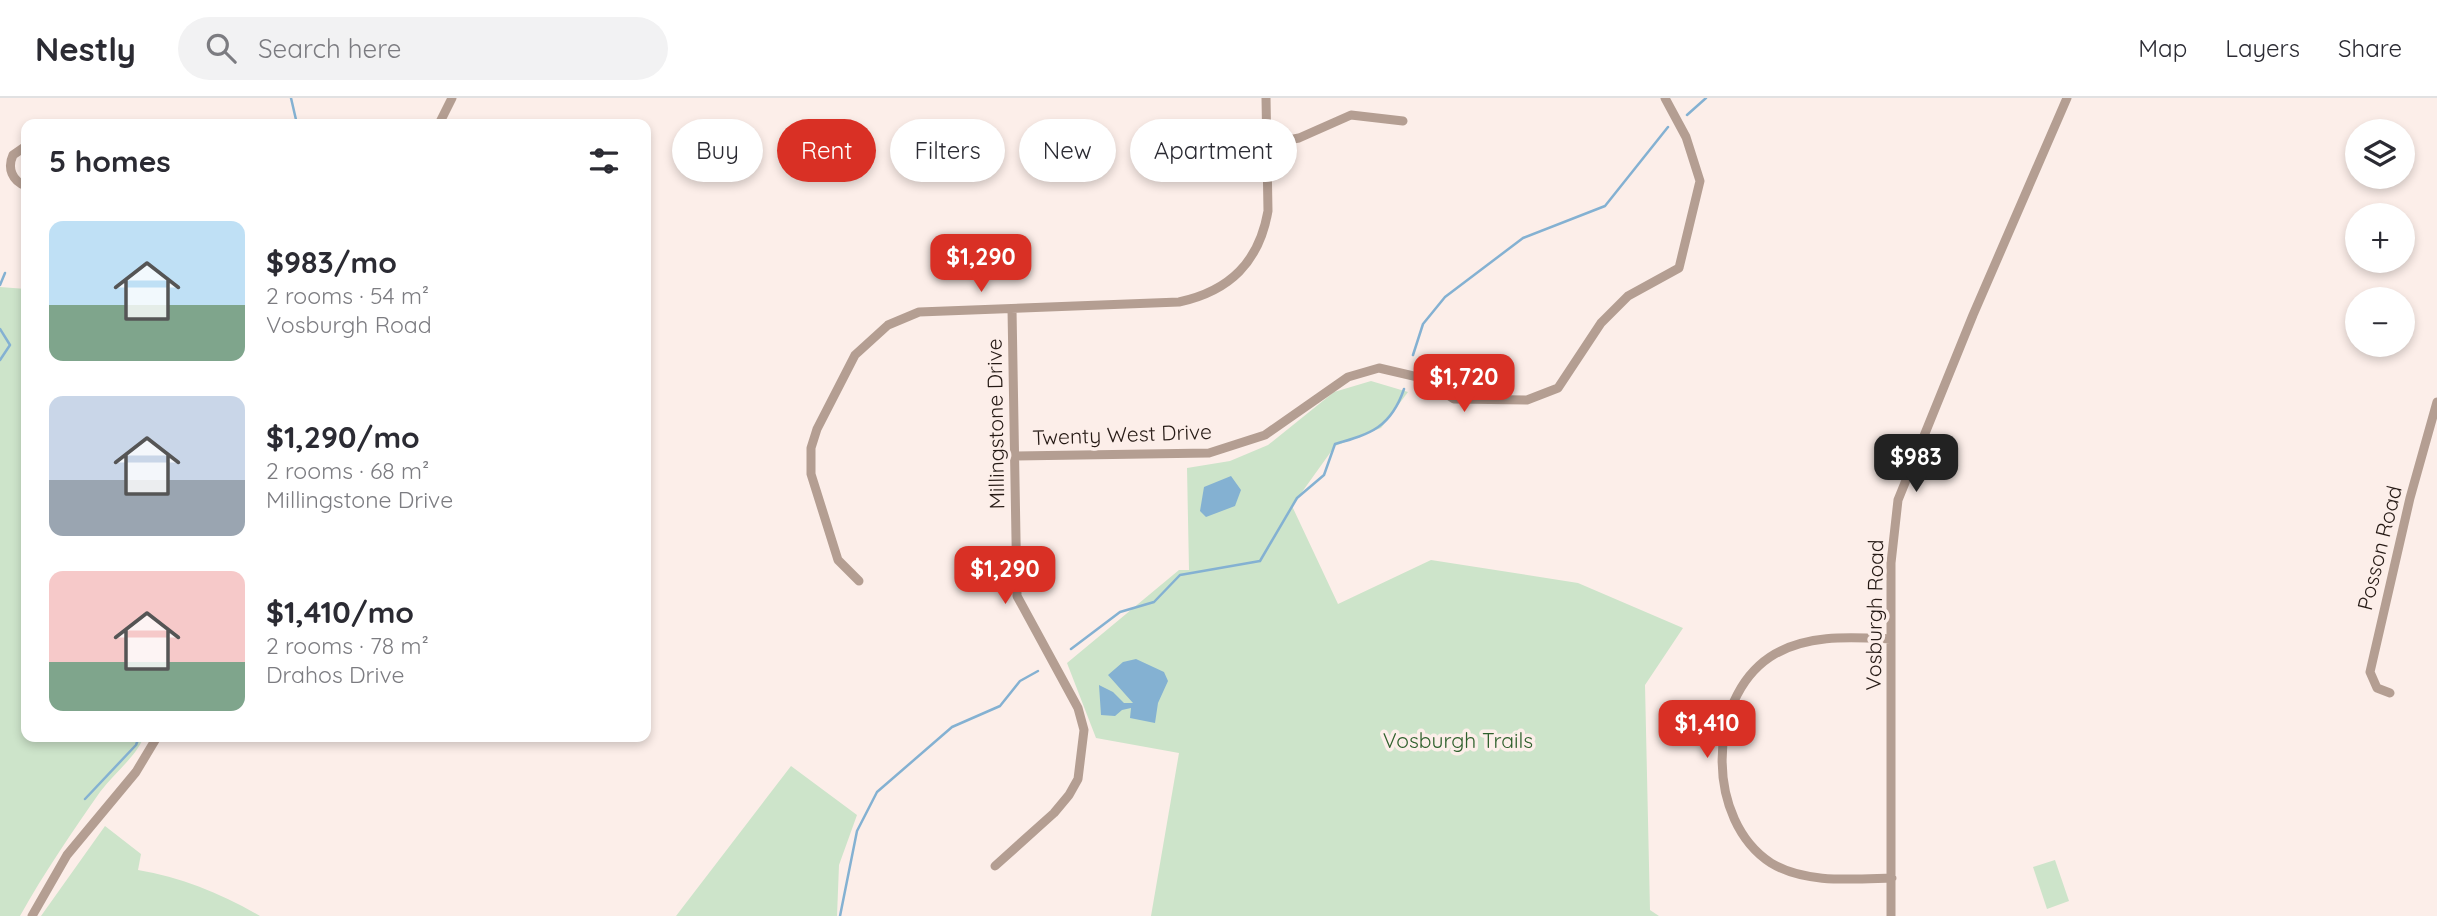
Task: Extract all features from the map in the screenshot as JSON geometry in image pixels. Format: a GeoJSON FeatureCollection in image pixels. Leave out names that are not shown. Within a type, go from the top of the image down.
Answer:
{"type":"FeatureCollection","features":[{"type":"Feature","properties":{"kind":"street"},"geometry":{"type":"LineString","coordinates":[[442,119],[452,98]]}},
{"type":"Feature","properties":{"kind":"street"},"geometry":{"type":"LineString","coordinates":[[1266,98],[1266,119]]}},
{"type":"Feature","properties":{"kind":"street","name":"Twenty West Drive"},"geometry":{"type":"LineString","coordinates":[[1014,456],[1209,453],[1265,435],[1348,377],[1379,368],[1422,379],[1454,399],[1527,400],[1558,388],[1601,323],[1628,296],[1679,268],[1700,181],[1686,137],[1665,98]]}},
{"type":"Feature","properties":{"kind":"street","name":"Vosburgh Road"},"geometry":{"type":"LineString","coordinates":[[1891,916],[1891,563],[1898,500],[1968,325],[2067,98]]}},
{"type":"Feature","properties":{"kind":"street"},"geometry":{"type":"LineString","coordinates":[[1297,138],[1350,116],[1403,121]]}},
{"type":"Feature","properties":{"kind":"street"},"geometry":{"type":"LineString","coordinates":[[21,148],[10,161],[12,174],[21,182]]}},
{"type":"Feature","properties":{"kind":"street"},"geometry":{"type":"LineString","coordinates":[[0,159],[10,161]]}},
{"type":"Feature","properties":{"kind":"street"},"geometry":{"type":"LineString","coordinates":[[859,581],[838,560],[811,474],[811,448],[817,429],[855,355],[871,337],[888,324],[919,312],[1179,302],[1195,299],[1234,280],[1257,250],[1265,230],[1268,211],[1267,182]]}},
{"type":"Feature","properties":{"kind":"street","name":"Millingstone Drive"},"geometry":{"type":"LineString","coordinates":[[995,866],[1054,813],[1069,795],[1079,779],[1084,730],[1078,708],[1017,596],[1012,309]]}},
{"type":"Feature","properties":{"kind":"street","name":"Posson Road"},"geometry":{"type":"LineString","coordinates":[[2390,693],[2377,688],[2370,672],[2410,498],[2437,402]]}},
{"type":"Feature","properties":{"kind":"street"},"geometry":{"type":"LineString","coordinates":[[1890,639],[1818,640],[1770,657],[1737,693],[1726,720],[1721,750],[1723,780],[1733,813],[1749,841],[1772,863],[1790,871],[1823,878],[1892,878]]}},
{"type":"Feature","properties":{"kind":"street"},"geometry":{"type":"LineString","coordinates":[[32,916],[67,855],[136,772],[154,742]]}},
{"type":"Feature","properties":{"kind":"green space"},"geometry":{"type":"Polygon","coordinates":[[[0,287],[21,289],[21,742],[141,742],[90,807],[48,868],[20,916],[0,916],[0,287]]]}},
{"type":"Feature","properties":{"kind":"green space","name":"Vosburgh Trails"},"geometry":{"type":"Polygon","coordinates":[[[1371,381],[1408,392],[1381,428],[1335,446],[1292,506],[1338,604],[1431,560],[1578,583],[1683,628],[1645,685],[1650,910],[1659,916],[1151,916],[1179,753],[1096,738],[1067,663],[1179,570],[1189,570],[1187,468],[1230,461],[1268,445],[1334,392],[1371,381]]]}},
{"type":"Feature","properties":{"kind":"green space"},"geometry":{"type":"Polygon","coordinates":[[[791,766],[857,815],[839,865],[837,916],[676,916],[791,766]]]}},
{"type":"Feature","properties":{"kind":"green space"},"geometry":{"type":"Polygon","coordinates":[[[105,826],[141,854],[138,870],[201,887],[260,916],[41,916],[105,826]]]}},
{"type":"Feature","properties":{"kind":"green space"},"geometry":{"type":"Polygon","coordinates":[[[2055,860],[2069,901],[2047,909],[2033,867],[2055,860]]]}},
{"type":"Feature","properties":{"kind":"water"},"geometry":{"type":"Polygon","coordinates":[[[1231,476],[1241,490],[1235,506],[1206,517],[1200,511],[1204,487],[1231,476]]]}},
{"type":"Feature","properties":{"kind":"water"},"geometry":{"type":"Polygon","coordinates":[[[1136,659],[1164,672],[1168,681],[1158,703],[1155,723],[1130,718],[1131,708],[1122,710],[1115,716],[1101,715],[1099,685],[1113,692],[1124,703],[1133,703],[1108,675],[1123,662],[1136,659]]]}},
{"type":"Feature","properties":{"kind":"waterway"},"geometry":{"type":"LineString","coordinates":[[291,98],[296,119]]}},
{"type":"Feature","properties":{"kind":"waterway"},"geometry":{"type":"LineString","coordinates":[[1687,115],[1706,98]]}},
{"type":"Feature","properties":{"kind":"waterway"},"geometry":{"type":"LineString","coordinates":[[1413,355],[1423,324],[1445,297],[1523,238],[1605,206],[1668,127]]}},
{"type":"Feature","properties":{"kind":"waterway"},"geometry":{"type":"LineString","coordinates":[[0,285],[5,273]]}},
{"type":"Feature","properties":{"kind":"waterway"},"geometry":{"type":"LineString","coordinates":[[0,329],[10,345],[0,360]]}},
{"type":"Feature","properties":{"kind":"waterway"},"geometry":{"type":"LineString","coordinates":[[1071,649],[1120,612],[1154,602],[1180,575],[1260,561],[1297,498],[1324,475],[1335,444],[1359,437],[1378,427],[1393,412],[1404,389]]}},
{"type":"Feature","properties":{"kind":"waterway"},"geometry":{"type":"LineString","coordinates":[[840,916],[857,831],[877,792],[952,727],[1000,706],[1020,681],[1038,671]]}},
{"type":"Feature","properties":{"kind":"waterway"},"geometry":{"type":"LineString","coordinates":[[85,799],[137,742]]}}]}
